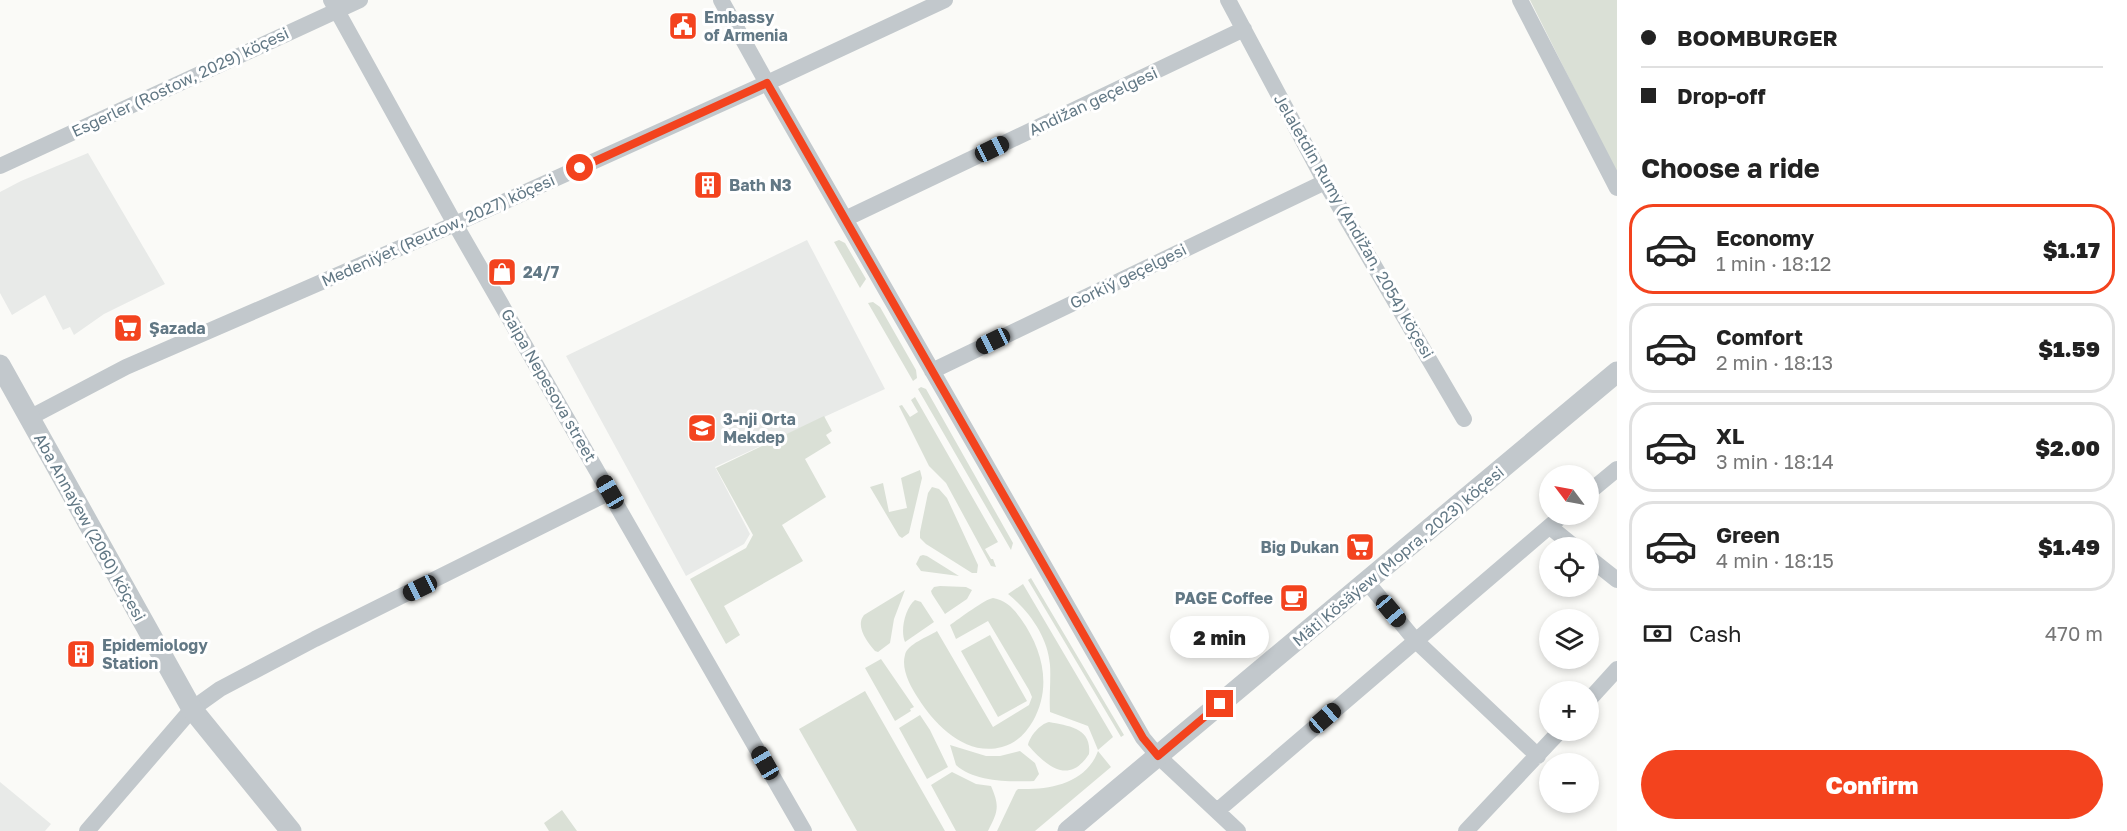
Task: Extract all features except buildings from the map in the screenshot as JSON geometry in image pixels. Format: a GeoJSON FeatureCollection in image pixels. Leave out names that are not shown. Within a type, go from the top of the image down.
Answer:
{"type":"FeatureCollection","features":[{"type":"Feature","properties":{"kind":"street","name":"Esgerler (Rostow, 2029) köçesi"},"geometry":{"type":"LineString","coordinates":[[0,166],[334,5],[360,0]]}},
{"type":"Feature","properties":{"kind":"street"},"geometry":{"type":"LineString","coordinates":[[721,0],[1143,738],[1158,756],[1238,831]]}},
{"type":"Feature","properties":{"kind":"street","name":"Medeniýet (Reutow, 2027) köçesi"},"geometry":{"type":"LineString","coordinates":[[29,418],[122,361],[455,224],[945,0]]}},
{"type":"Feature","properties":{"kind":"street","name":"Jelaletdin Rumy (Andižan, 2054) köçesi"},"geometry":{"type":"LineString","coordinates":[[1227,0],[1325,182],[1464,419]]}},
{"type":"Feature","properties":{"kind":"street"},"geometry":{"type":"LineString","coordinates":[[1520,0],[1617,188]]}},
{"type":"Feature","properties":{"kind":"street","name":"Gaipa Nepesova street"},"geometry":{"type":"LineString","coordinates":[[334,5],[455,224],[804,831]]}},
{"type":"Feature","properties":{"kind":"street","name":"Andižan geçelgesi"},"geometry":{"type":"LineString","coordinates":[[845,219],[1244,29]]}},
{"type":"Feature","properties":{"kind":"street","name":"Gorkiý geçelgesi"},"geometry":{"type":"LineString","coordinates":[[932,371],[1325,182]]}},
{"type":"Feature","properties":{"kind":"street","name":"Aba Annaýew (2060) köçesi"},"geometry":{"type":"LineString","coordinates":[[0,365],[192,709],[291,831]]}},
{"type":"Feature","properties":{"kind":"street","name":"Mäti Kösäýew (Mopra, 2023) köçesi"},"geometry":{"type":"LineString","coordinates":[[1068,831],[1617,372]]}},
{"type":"Feature","properties":{"kind":"street"},"geometry":{"type":"LineString","coordinates":[[1596,390],[1617,378]]}},
{"type":"Feature","properties":{"kind":"street"},"geometry":{"type":"LineString","coordinates":[[1599,485],[1617,469]]}},
{"type":"Feature","properties":{"kind":"street"},"geometry":{"type":"LineString","coordinates":[[87,831],[192,709],[220,689],[610,492]]}},
{"type":"Feature","properties":{"kind":"street"},"geometry":{"type":"LineString","coordinates":[[1217,811],[1550,527],[1562,537]]}},
{"type":"Feature","properties":{"kind":"street"},"geometry":{"type":"LineString","coordinates":[[1599,566],[1617,580]]}},
{"type":"Feature","properties":{"kind":"street"},"geometry":{"type":"LineString","coordinates":[[1367,582],[1415,640],[1538,756]]}},
{"type":"Feature","properties":{"kind":"street"},"geometry":{"type":"LineString","coordinates":[[1599,689],[1617,669]]}},
{"type":"Feature","properties":{"kind":"street"},"geometry":{"type":"LineString","coordinates":[[1466,831],[1551,741]]}},
{"type":"Feature","properties":{"kind":"shaded area"},"geometry":{"type":"Polygon","coordinates":[[[1530,0],[1617,0],[1617,173],[1615,170],[1530,0]]]}},
{"type":"Feature","properties":{"kind":"shaded area"},"geometry":{"type":"Polygon","coordinates":[[[88,153],[165,284],[104,314],[74,335],[70,327],[63,330],[45,295],[12,315],[0,293],[0,192],[88,153]]]}},
{"type":"Feature","properties":{"kind":"shaded area","name":"3-nji Orta Mekdep"},"geometry":{"type":"Polygon","coordinates":[[[807,240],[885,389],[715,467],[750,534],[744,544],[686,576],[566,356],[807,240]]]}},
{"type":"Feature","properties":{"kind":"shaded area"},"geometry":{"type":"Polygon","coordinates":[[[839,240],[845,243],[866,279],[860,288],[834,242],[839,240]]]}},
{"type":"Feature","properties":{"kind":"shaded area"},"geometry":{"type":"Polygon","coordinates":[[[873,302],[880,307],[916,370],[917,378],[913,381],[868,303],[873,302]]]}},
{"type":"Feature","properties":{"kind":"shaded area"},"geometry":{"type":"Polygon","coordinates":[[[921,387],[926,389],[1013,543],[1011,550],[918,389],[921,387]]]}},
{"type":"Feature","properties":{"kind":"shaded area"},"geometry":{"type":"Polygon","coordinates":[[[915,397],[998,542],[985,549],[996,567],[991,566],[946,483],[929,466],[899,406],[902,405],[910,417],[918,412],[911,400],[915,397]]]}},
{"type":"Feature","properties":{"kind":"shaded area"},"geometry":{"type":"Polygon","coordinates":[[[824,416],[832,431],[826,435],[831,443],[805,459],[826,497],[782,525],[803,561],[724,606],[740,635],[726,644],[690,579],[746,548],[753,535],[716,468],[824,416]]]}},
{"type":"Feature","properties":{"kind":"shaded area"},"geometry":{"type":"Polygon","coordinates":[[[920,470],[922,478],[909,533],[902,538],[870,487],[883,483],[889,512],[907,508],[901,478],[920,470]]]}},
{"type":"Feature","properties":{"kind":"shaded area"},"geometry":{"type":"Polygon","coordinates":[[[932,487],[939,489],[947,498],[978,565],[977,573],[972,573],[920,538],[928,493],[932,487]]]}},
{"type":"Feature","properties":{"kind":"shaded area"},"geometry":{"type":"Polygon","coordinates":[[[923,555],[959,576],[921,571],[916,564],[923,555]]]}},
{"type":"Feature","properties":{"kind":"shaded area"},"geometry":{"type":"Polygon","coordinates":[[[1031,578],[1124,735],[1121,737],[1028,580],[1031,578]]]}},
{"type":"Feature","properties":{"kind":"shaded area"},"geometry":{"type":"Polygon","coordinates":[[[1023,584],[1113,737],[1098,750],[1088,726],[1050,712],[1050,665],[1046,644],[1030,617],[1008,594],[1023,584]]]}},
{"type":"Feature","properties":{"kind":"shaded area"},"geometry":{"type":"Polygon","coordinates":[[[934,587],[966,587],[972,590],[967,599],[945,614],[931,591],[934,587]]]}},
{"type":"Feature","properties":{"kind":"shaded area"},"geometry":{"type":"Polygon","coordinates":[[[905,590],[894,619],[890,643],[878,652],[875,651],[863,634],[862,619],[864,615],[905,590]]]}},
{"type":"Feature","properties":{"kind":"shaded area"},"geometry":{"type":"Polygon","coordinates":[[[993,598],[1012,608],[1029,631],[1039,656],[1043,682],[1039,708],[1027,730],[1012,743],[989,749],[964,743],[933,718],[909,683],[904,660],[910,647],[937,631],[993,727],[1029,705],[1032,697],[1029,690],[988,621],[956,639],[950,625],[978,605],[993,598]]]}},
{"type":"Feature","properties":{"kind":"shaded area"},"geometry":{"type":"Polygon","coordinates":[[[915,600],[921,602],[934,622],[905,642],[904,620],[915,600]]]}},
{"type":"Feature","properties":{"kind":"shaded area"},"geometry":{"type":"Polygon","coordinates":[[[990,635],[1027,701],[998,717],[961,651],[990,635]]]}},
{"type":"Feature","properties":{"kind":"shaded area"},"geometry":{"type":"Polygon","coordinates":[[[881,659],[914,707],[895,721],[865,668],[881,659]]]}},
{"type":"Feature","properties":{"kind":"shaded area"},"geometry":{"type":"Polygon","coordinates":[[[865,691],[945,831],[857,831],[799,729],[865,691]]]}},
{"type":"Feature","properties":{"kind":"shaded area"},"geometry":{"type":"Polygon","coordinates":[[[920,715],[948,767],[927,779],[899,728],[920,715]]]}},
{"type":"Feature","properties":{"kind":"shaded area"},"geometry":{"type":"Polygon","coordinates":[[[1049,722],[1078,730],[1087,739],[1089,754],[1074,769],[1066,771],[1050,766],[1028,745],[1036,731],[1049,722]]]}},
{"type":"Feature","properties":{"kind":"shaded area"},"geometry":{"type":"Polygon","coordinates":[[[950,745],[986,756],[1000,756],[1020,751],[1035,763],[1039,774],[1034,781],[993,780],[973,775],[956,765],[950,745]]]}},
{"type":"Feature","properties":{"kind":"shaded area"},"geometry":{"type":"Polygon","coordinates":[[[1098,751],[1111,767],[1035,831],[997,831],[1018,789],[1054,786],[1076,778],[1085,771],[1098,751]]]}},
{"type":"Feature","properties":{"kind":"shaded area"},"geometry":{"type":"Polygon","coordinates":[[[952,772],[976,784],[991,786],[997,809],[988,831],[956,831],[931,785],[952,772]]]}},
{"type":"Feature","properties":{"kind":"shaded area"},"geometry":{"type":"Polygon","coordinates":[[[0,782],[51,824],[45,831],[0,831],[0,782]]]}},
{"type":"Feature","properties":{"kind":"shaded area"},"geometry":{"type":"Polygon","coordinates":[[[562,810],[577,831],[549,831],[544,823],[562,810]]]}},
{"type":"Feature","properties":{"kind":"place","name":"Embassy of Armenia"},"geometry":{"type":"Point","coordinates":[683,26]}},
{"type":"Feature","properties":{"kind":"place","name":"Bath N3"},"geometry":{"type":"Point","coordinates":[708,185]}},
{"type":"Feature","properties":{"kind":"place","name":"24/7"},"geometry":{"type":"Point","coordinates":[502,272]}},
{"type":"Feature","properties":{"kind":"place","name":"Şazada"},"geometry":{"type":"Point","coordinates":[128,328]}},
{"type":"Feature","properties":{"kind":"place","name":"3-nji Orta Mekdep"},"geometry":{"type":"Point","coordinates":[702,428]}},
{"type":"Feature","properties":{"kind":"place","name":"Big Dukan"},"geometry":{"type":"Point","coordinates":[1360,547]}},
{"type":"Feature","properties":{"kind":"place","name":"PAGE Coffee"},"geometry":{"type":"Point","coordinates":[1294,598]}},
{"type":"Feature","properties":{"kind":"place","name":"Epidemiology Station"},"geometry":{"type":"Point","coordinates":[81,654]}},
{"type":"Feature","properties":{"kind":"route"},"geometry":{"type":"LineString","coordinates":[[580,168],[767,83],[1143,738],[1158,756],[1220,704]]}}]}
